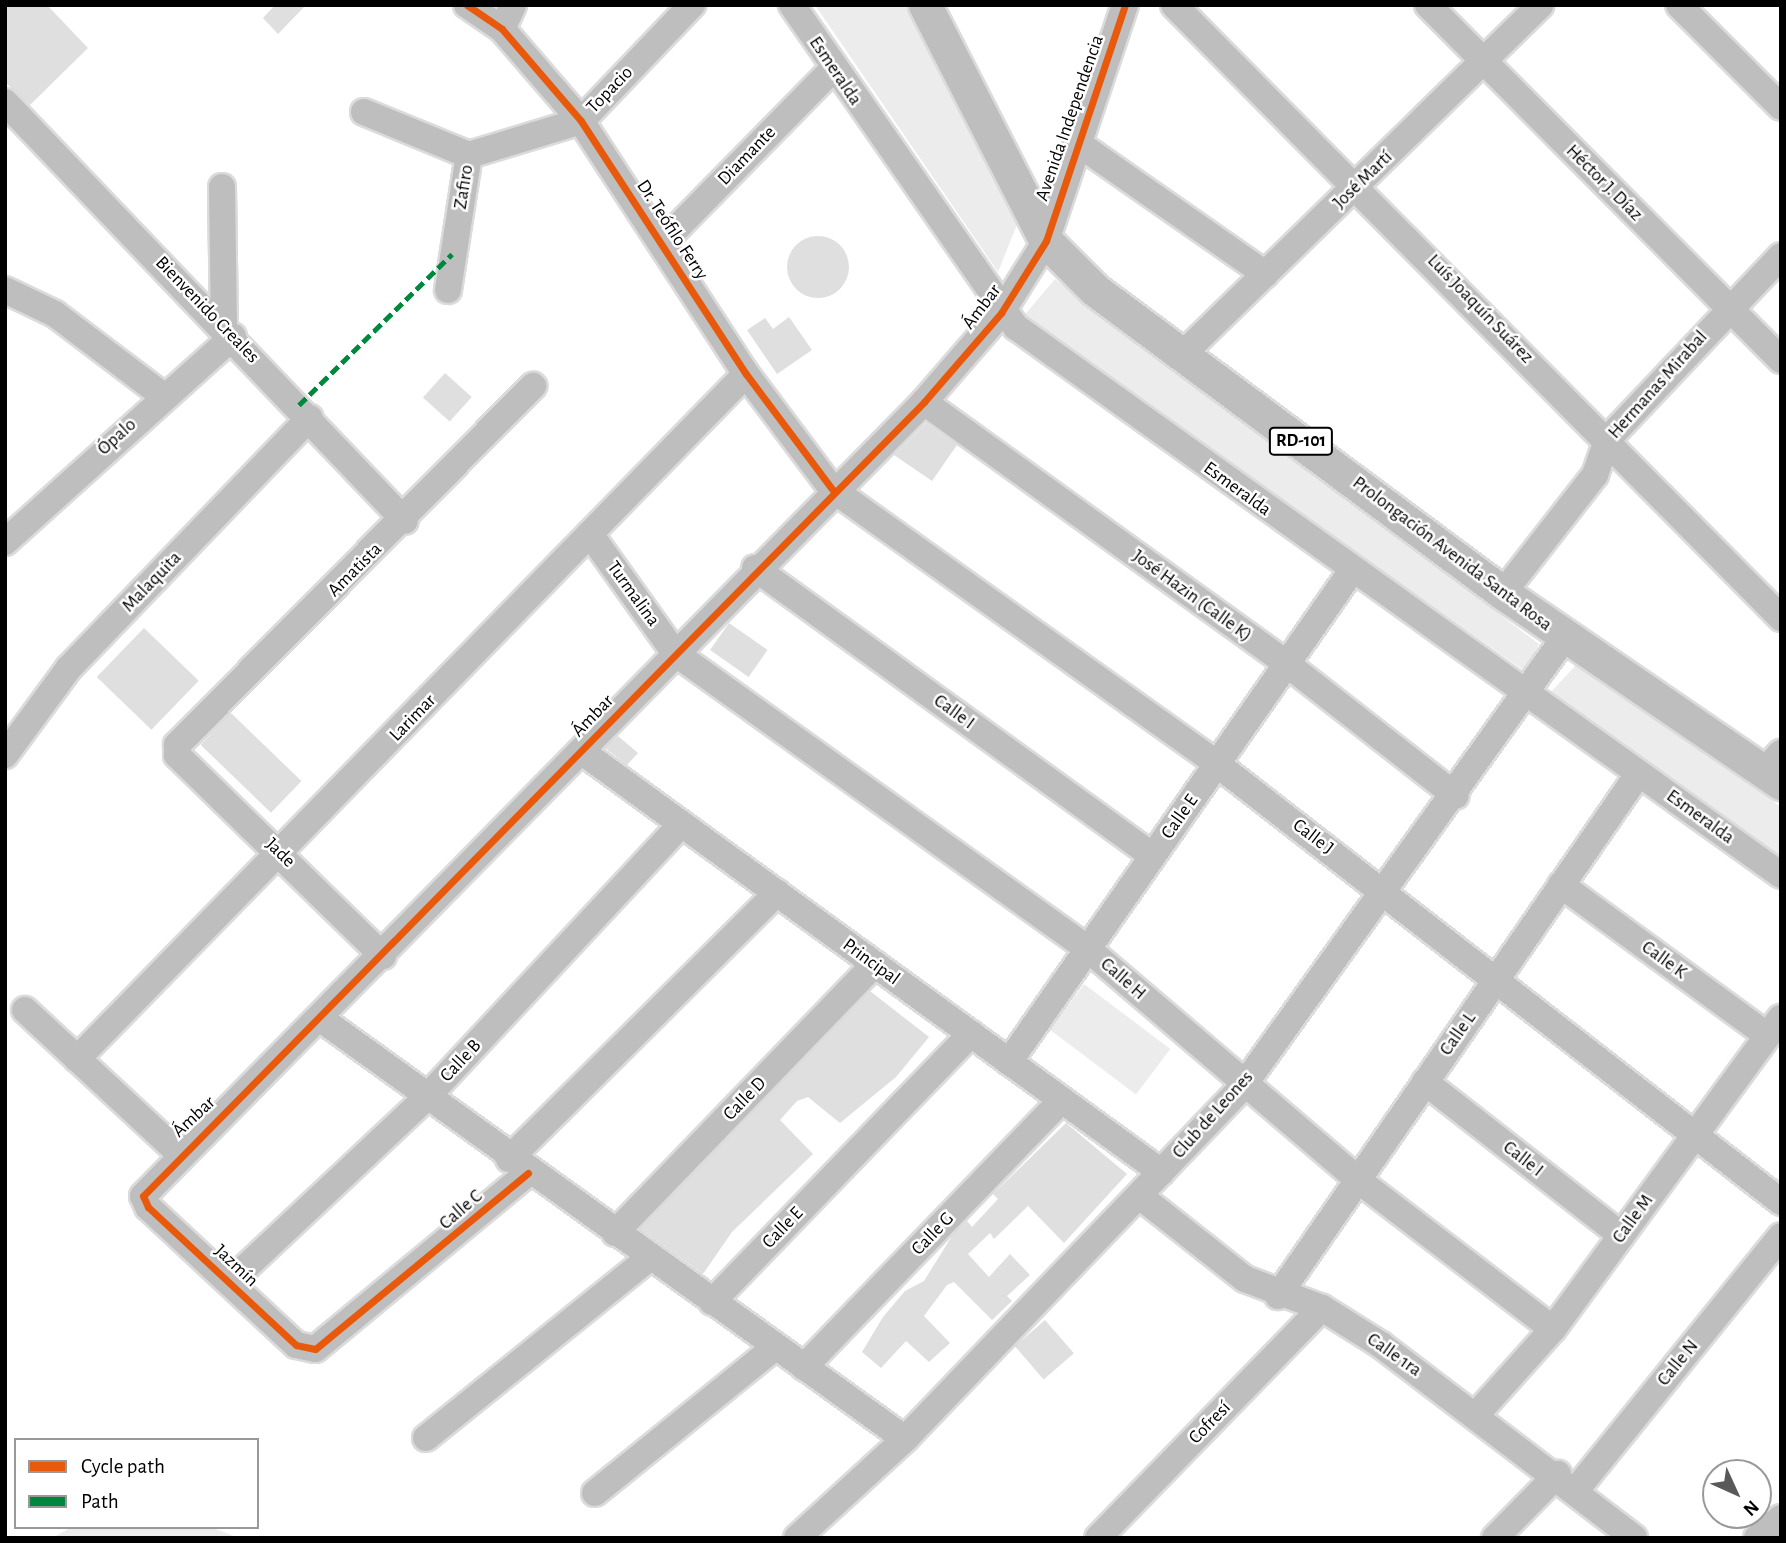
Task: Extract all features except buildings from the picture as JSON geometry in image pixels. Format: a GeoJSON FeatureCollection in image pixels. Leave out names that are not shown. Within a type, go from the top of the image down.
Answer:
{"type":"FeatureCollection","features":[{"type":"Feature","properties":{"kind":"main road","name":"Prolongación Avenida Santa Rosa"},"geometry":{"type":"LineString","coordinates":[[925,5],[1046,240],[1095,290],[1184,353],[1564,637],[1775,769]]}},
{"type":"Feature","properties":{"kind":"street","name":"Dr. Teófilo Ferry"},"geometry":{"type":"LineString","coordinates":[[467,5],[508,17],[581,121],[746,374],[832,489]]}},
{"type":"Feature","properties":{"kind":"street","name":"Topacio"},"geometry":{"type":"LineString","coordinates":[[469,155],[581,121],[692,5]]}},
{"type":"Feature","properties":{"kind":"street","name":"Esmeralda"},"geometry":{"type":"LineString","coordinates":[[792,5],[832,69],[1001,313],[1351,572],[1781,874]]}},
{"type":"Feature","properties":{"kind":"street","name":"Avenida Independencia"},"geometry":{"type":"LineString","coordinates":[[1046,240],[1076,142],[1125,5]]}},
{"type":"Feature","properties":{"kind":"street","name":"Luís Joaquín Suárez"},"geometry":{"type":"LineString","coordinates":[[1174,5],[1359,185],[1781,618]]}},
{"type":"Feature","properties":{"kind":"street","name":"Héctor J. Díaz"},"geometry":{"type":"LineString","coordinates":[[1428,5],[1781,360]]}},
{"type":"Feature","properties":{"kind":"street","name":"José Martí"},"geometry":{"type":"LineString","coordinates":[[1184,353],[1485,62],[1540,5]]}},
{"type":"Feature","properties":{"kind":"street"},"geometry":{"type":"LineString","coordinates":[[1679,5],[1781,107]]}},
{"type":"Feature","properties":{"kind":"street","name":"Diamante"},"geometry":{"type":"LineString","coordinates":[[662,243],[832,69]]}},
{"type":"Feature","properties":{"kind":"street","name":"Bienvenido Creales"},"geometry":{"type":"LineString","coordinates":[[5,102],[228,332],[405,521]]}},
{"type":"Feature","properties":{"kind":"street","name":"Zafiro"},"geometry":{"type":"LineString","coordinates":[[364,112],[469,155],[448,290]]}},
{"type":"Feature","properties":{"kind":"street"},"geometry":{"type":"LineString","coordinates":[[1076,142],[1265,275]]}},
{"type":"Feature","properties":{"kind":"street"},"geometry":{"type":"LineString","coordinates":[[222,187],[228,332]]}},
{"type":"Feature","properties":{"kind":"street","name":"Ámbar"},"geometry":{"type":"LineString","coordinates":[[144,1196],[179,1153],[321,1019],[832,489],[924,402],[1001,313],[1046,240]]}},
{"type":"Feature","properties":{"kind":"street","name":"Hermanas Mirabal"},"geometry":{"type":"LineString","coordinates":[[1503,593],[1595,475],[1607,440],[1728,307],[1781,256]]}},
{"type":"Feature","properties":{"kind":"street"},"geometry":{"type":"LineString","coordinates":[[9,295],[162,396]]}},
{"type":"Feature","properties":{"kind":"street","name":"Ópalo"},"geometry":{"type":"LineString","coordinates":[[5,542],[228,332]]}},
{"type":"Feature","properties":{"kind":"street","name":"Larimar"},"geometry":{"type":"LineString","coordinates":[[77,1059],[281,854],[746,374]]}},
{"type":"Feature","properties":{"kind":"street","name":"Amatista"},"geometry":{"type":"LineString","coordinates":[[176,750],[405,521],[533,386]]}},
{"type":"Feature","properties":{"kind":"street","name":"José Hazin (Calle K)"},"geometry":{"type":"LineString","coordinates":[[924,402],[1287,664],[1456,796]]}},
{"type":"Feature","properties":{"kind":"street","name":"Malaquita"},"geometry":{"type":"LineString","coordinates":[[5,755],[69,668],[310,418]]}},
{"type":"Feature","properties":{"kind":"street","name":"Calle J"},"geometry":{"type":"LineString","coordinates":[[832,489],[1217,764],[1384,891],[1691,1139],[1781,1202]]}},
{"type":"Feature","properties":{"kind":"street","name":"Turmalina"},"geometry":{"type":"LineString","coordinates":[[590,534],[676,653]]}},
{"type":"Feature","properties":{"kind":"street","name":"Calle I"},"geometry":{"type":"LineString","coordinates":[[755,568],[1153,856]]}},
{"type":"Feature","properties":{"kind":"street","name":"Calle E"},"geometry":{"type":"LineString","coordinates":[[1009,1062],[1351,572]]}},
{"type":"Feature","properties":{"kind":"street","name":"Club de Leones"},"geometry":{"type":"LineString","coordinates":[[797,1538],[905,1439],[1141,1197],[1161,1172],[1244,1085],[1456,796],[1564,637]]}},
{"type":"Feature","properties":{"kind":"street","name":"Calle H"},"geometry":{"type":"LineString","coordinates":[[676,653],[1088,949],[1358,1180],[1552,1329]]}},
{"type":"Feature","properties":{"kind":"street","name":"Jade"},"geometry":{"type":"LineString","coordinates":[[176,750],[383,956]]}},
{"type":"Feature","properties":{"kind":"street","name":"Principal"},"geometry":{"type":"LineString","coordinates":[[581,751],[679,827],[777,893],[1161,1172]]}},
{"type":"Feature","properties":{"kind":"street","name":"Calle L"},"geometry":{"type":"LineString","coordinates":[[1278,1296],[1639,773]]}},
{"type":"Feature","properties":{"kind":"street","name":"Calle B"},"geometry":{"type":"LineString","coordinates":[[230,1282],[426,1098],[679,827]]}},
{"type":"Feature","properties":{"kind":"street","name":"Calle K"},"geometry":{"type":"LineString","coordinates":[[1561,886],[1774,1026]]}},
{"type":"Feature","properties":{"kind":"street","name":"Calle C"},"geometry":{"type":"LineString","coordinates":[[315,1349],[519,1166],[777,893]]}},
{"type":"Feature","properties":{"kind":"street","name":"Calle D"},"geometry":{"type":"LineString","coordinates":[[615,1233],[875,964]]}},
{"type":"Feature","properties":{"kind":"street"},"geometry":{"type":"LineString","coordinates":[[25,1010],[179,1153]]}},
{"type":"Feature","properties":{"kind":"street"},"geometry":{"type":"LineString","coordinates":[[321,1019],[648,1259],[905,1439]]}},
{"type":"Feature","properties":{"kind":"street","name":"Calle M"},"geometry":{"type":"LineString","coordinates":[[1476,1415],[1552,1329],[1774,1026]]}},
{"type":"Feature","properties":{"kind":"street","name":"Calle E"},"geometry":{"type":"LineString","coordinates":[[712,1302],[971,1034]]}},
{"type":"Feature","properties":{"kind":"street","name":"Calle I"},"geometry":{"type":"LineString","coordinates":[[1425,1082],[1621,1235]]}},
{"type":"Feature","properties":{"kind":"street","name":"Calle G"},"geometry":{"type":"LineString","coordinates":[[804,1367],[1062,1100]]}},
{"type":"Feature","properties":{"kind":"street","name":"Jazmín"},"geometry":{"type":"LineString","coordinates":[[144,1196],[148,1207],[296,1345],[315,1349]]}},
{"type":"Feature","properties":{"kind":"street","name":"Calle 1ra"},"geometry":{"type":"LineString","coordinates":[[1141,1197],[1245,1279],[1278,1296],[1322,1308],[1567,1482],[1634,1538]]}},
{"type":"Feature","properties":{"kind":"street","name":"Calle N"},"geometry":{"type":"LineString","coordinates":[[1495,1538],[1567,1482],[1781,1236]]}},
{"type":"Feature","properties":{"kind":"street"},"geometry":{"type":"LineString","coordinates":[[426,1438],[648,1259]]}},
{"type":"Feature","properties":{"kind":"street","name":"Cofresí"},"geometry":{"type":"LineString","coordinates":[[1098,1538],[1322,1308]]}},
{"type":"Feature","properties":{"kind":"street"},"geometry":{"type":"LineString","coordinates":[[595,1493],[775,1346]]}},
{"type":"Feature","properties":{"kind":"street"},"geometry":{"type":"LineString","coordinates":[[1757,1538],[1781,1518]]}},
{"type":"Feature","properties":{"kind":"shaded area"},"geometry":{"type":"Polygon","coordinates":[[[815,5],[913,5],[1018,222],[998,272],[815,5]]]}},
{"type":"Feature","properties":{"kind":"shaded area"},"geometry":{"type":"Polygon","coordinates":[[[1055,279],[1539,644],[1526,672],[1022,318],[1055,279]]]}},
{"type":"Feature","properties":{"kind":"shaded area"},"geometry":{"type":"Polygon","coordinates":[[[1576,665],[1781,807],[1781,857],[1550,693],[1576,665]]]}},
{"type":"Feature","properties":{"kind":"shaded area"},"geometry":{"type":"Polygon","coordinates":[[[1084,984],[1170,1049],[1136,1095],[1050,1030],[1084,984]]]}},
{"type":"Feature","properties":{"kind":"shaded area"},"geometry":{"type":"Polygon","coordinates":[[[68,1529],[216,1529],[239,1538],[52,1538],[68,1529]]]}},
{"type":"Feature","properties":{"kind":"marked path"},"geometry":{"type":"LineString","coordinates":[[299,405],[452,254]]}},
{"type":"Feature","properties":{"kind":"cycle path"},"geometry":{"type":"LineString","coordinates":[[467,5],[502,29],[581,121],[746,374],[832,489]]}},
{"type":"Feature","properties":{"kind":"cycle path"},"geometry":{"type":"LineString","coordinates":[[528,1173],[315,1349],[296,1345],[148,1207],[143,1196],[924,402],[1001,313],[1046,241],[1125,5]]}}]}
